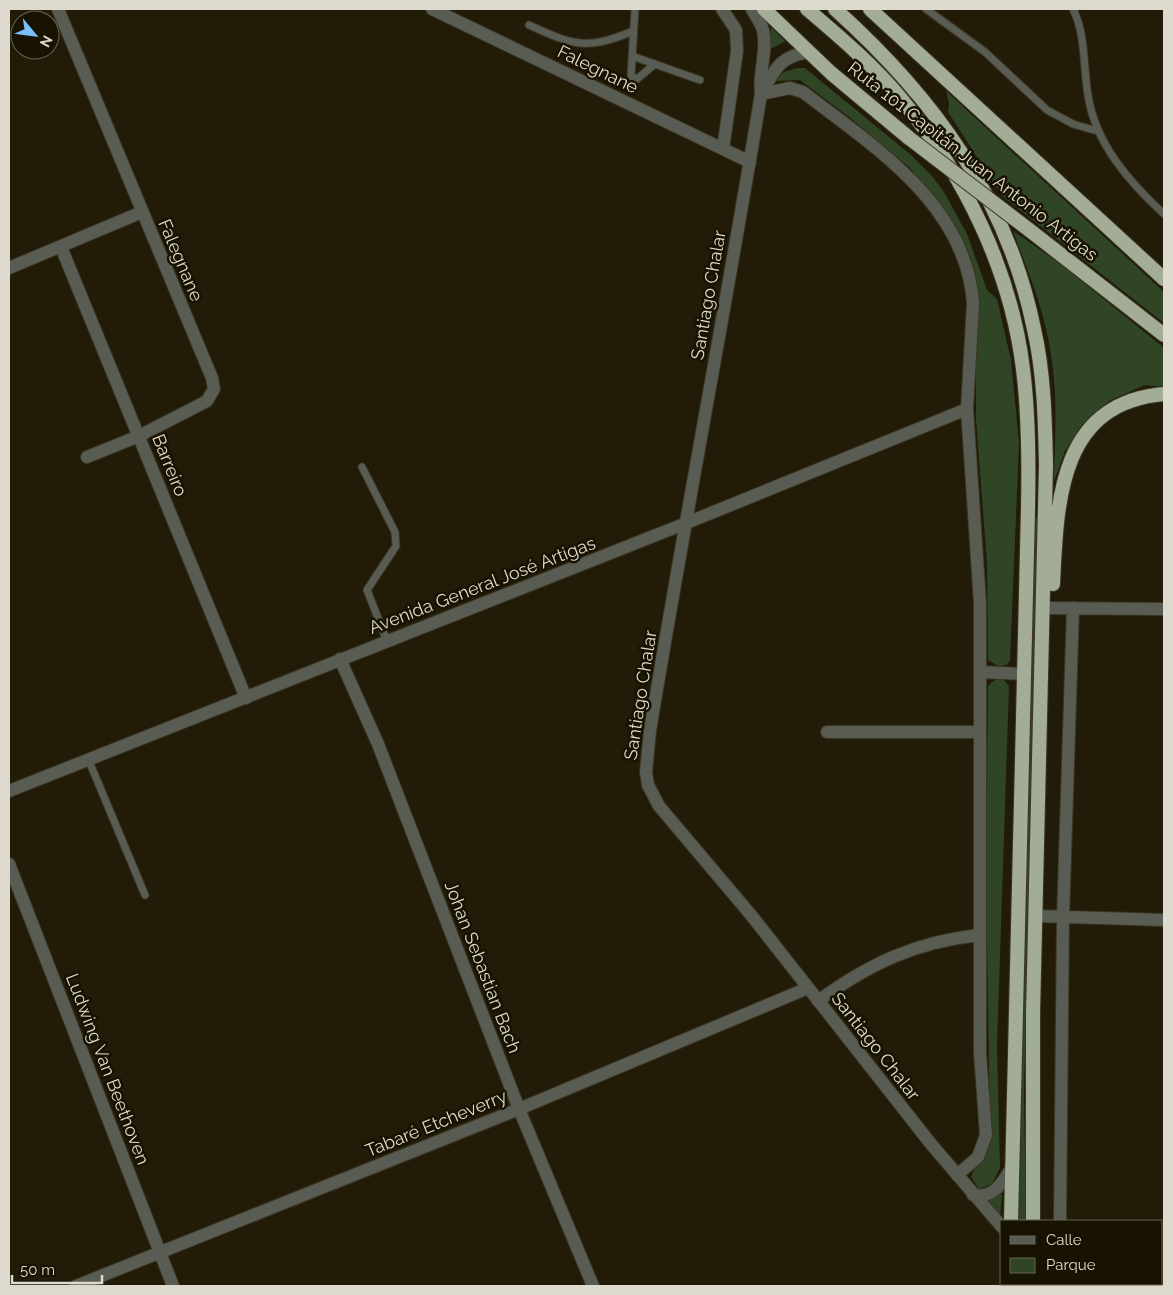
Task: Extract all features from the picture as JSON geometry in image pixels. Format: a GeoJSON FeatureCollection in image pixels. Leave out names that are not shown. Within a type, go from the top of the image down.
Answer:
{"type":"FeatureCollection","features":[{"type":"Feature","properties":{"kind":"highway","name":"Ruta 101 Capitán Juan Antonio Artigas"},"geometry":{"type":"LineString","coordinates":[[764,9],[809,52],[909,138],[1028,228],[1164,335]]}},
{"type":"Feature","properties":{"kind":"highway"},"geometry":{"type":"LineString","coordinates":[[807,9],[852,48],[901,99],[929,134],[974,210],[1004,286],[1016,329],[1027,412],[1028,509],[1011,1220]]}},
{"type":"Feature","properties":{"kind":"highway"},"geometry":{"type":"LineString","coordinates":[[835,9],[897,68],[941,120],[976,177],[1014,257],[1034,328],[1042,378],[1046,465],[1037,816],[1037,916],[1033,1013],[1033,1220]]}},
{"type":"Feature","properties":{"kind":"highway","name":"Ruta 101 Capitán Juan Antonio Artigas"},"geometry":{"type":"LineString","coordinates":[[870,9],[1164,279]]}},
{"type":"Feature","properties":{"kind":"highway"},"geometry":{"type":"LineString","coordinates":[[1043,604],[1053,584],[1055,539],[1061,500],[1066,472],[1074,448],[1107,412],[1122,403],[1164,394]]}},
{"type":"Feature","properties":{"kind":"street","name":"Falegnane"},"geometry":{"type":"LineString","coordinates":[[58,9],[212,378],[214,389],[207,402],[140,436],[87,457]]}},
{"type":"Feature","properties":{"kind":"street","name":"Falegnane"},"geometry":{"type":"LineString","coordinates":[[432,9],[750,162]]}},
{"type":"Feature","properties":{"kind":"street"},"geometry":{"type":"LineString","coordinates":[[722,9],[736,30],[737,51],[723,149]]}},
{"type":"Feature","properties":{"kind":"street","name":"Santiago Chalar"},"geometry":{"type":"LineString","coordinates":[[752,9],[762,28],[765,42],[759,82],[761,94],[684,524],[646,758],[648,785],[659,806],[751,915],[973,1195],[1000,1225]]}},
{"type":"Feature","properties":{"kind":"street","name":"Santiago Chalar"},"geometry":{"type":"LineString","coordinates":[[761,94],[774,71],[784,59],[794,54],[809,52]]}},
{"type":"Feature","properties":{"kind":"street"},"geometry":{"type":"LineString","coordinates":[[761,94],[790,88],[803,92],[908,175],[937,207],[963,256],[972,286],[974,303],[968,409],[980,603],[980,1053],[986,1135],[978,1157],[957,1175]]}},
{"type":"Feature","properties":{"kind":"street"},"geometry":{"type":"LineString","coordinates":[[9,268],[142,212]]}},
{"type":"Feature","properties":{"kind":"street","name":"Barreiro"},"geometry":{"type":"LineString","coordinates":[[61,246],[246,698]]}},
{"type":"Feature","properties":{"kind":"street","name":"Avenida General José Artigas"},"geometry":{"type":"LineString","coordinates":[[9,790],[89,761],[968,409]]}},
{"type":"Feature","properties":{"kind":"street"},"geometry":{"type":"LineString","coordinates":[[1043,604],[1073,608],[1164,609]]}},
{"type":"Feature","properties":{"kind":"street"},"geometry":{"type":"LineString","coordinates":[[1060,1220],[1064,918],[1073,608]]}},
{"type":"Feature","properties":{"kind":"street","name":"Johan Sebastian Bach"},"geometry":{"type":"LineString","coordinates":[[340,660],[378,744],[519,1108],[593,1286]]}},
{"type":"Feature","properties":{"kind":"street"},"geometry":{"type":"LineString","coordinates":[[981,672],[1024,674]]}},
{"type":"Feature","properties":{"kind":"street"},"geometry":{"type":"LineString","coordinates":[[827,732],[980,732]]}},
{"type":"Feature","properties":{"kind":"street","name":"Ludwing Van Beethoven"},"geometry":{"type":"LineString","coordinates":[[9,864],[173,1286]]}},
{"type":"Feature","properties":{"kind":"street"},"geometry":{"type":"LineString","coordinates":[[1037,916],[1164,920]]}},
{"type":"Feature","properties":{"kind":"street"},"geometry":{"type":"LineString","coordinates":[[818,1001],[852,977],[904,951],[934,942],[979,934]]}},
{"type":"Feature","properties":{"kind":"street","name":"Tabaré Etcheverry"},"geometry":{"type":"LineString","coordinates":[[78,1286],[519,1108],[808,988]]}},
{"type":"Feature","properties":{"kind":"street"},"geometry":{"type":"LineString","coordinates":[[973,1195],[982,1196],[995,1192],[1012,1168]]}},
{"type":"Feature","properties":{"kind":"lane"},"geometry":{"type":"LineString","coordinates":[[635,9],[631,72],[634,78],[641,78],[655,64]]}},
{"type":"Feature","properties":{"kind":"lane"},"geometry":{"type":"LineString","coordinates":[[926,9],[985,52],[1047,110],[1073,124],[1097,130]]}},
{"type":"Feature","properties":{"kind":"lane"},"geometry":{"type":"LineString","coordinates":[[1073,9],[1081,30],[1088,94],[1097,130],[1118,164],[1145,196],[1164,214]]}},
{"type":"Feature","properties":{"kind":"lane"},"geometry":{"type":"LineString","coordinates":[[529,25],[567,42],[586,45],[604,42],[634,31]]}},
{"type":"Feature","properties":{"kind":"lane"},"geometry":{"type":"LineString","coordinates":[[632,56],[700,80]]}},
{"type":"Feature","properties":{"kind":"lane"},"geometry":{"type":"LineString","coordinates":[[362,467],[395,532],[396,546],[367,590],[387,641]]}},
{"type":"Feature","properties":{"kind":"lane"},"geometry":{"type":"LineString","coordinates":[[89,761],[145,895]]}},
{"type":"Feature","properties":{"kind":"green space"},"geometry":{"type":"Polygon","coordinates":[[[771,27],[785,41],[771,49],[769,47],[771,27]]]}},
{"type":"Feature","properties":{"kind":"green space"},"geometry":{"type":"Polygon","coordinates":[[[805,68],[911,155],[931,175],[944,192],[967,234],[987,290],[997,299],[1011,360],[1019,443],[1010,661],[1006,665],[998,666],[988,660],[987,563],[976,419],[976,294],[938,202],[909,167],[849,117],[800,80],[775,81],[784,72],[805,68]]]}},
{"type":"Feature","properties":{"kind":"green space"},"geometry":{"type":"Polygon","coordinates":[[[946,91],[1164,292],[1164,323],[1002,196],[948,112],[949,103],[946,91]]]}},
{"type":"Feature","properties":{"kind":"green space"},"geometry":{"type":"Polygon","coordinates":[[[1013,231],[1062,265],[1164,348],[1164,387],[1145,385],[1109,401],[1082,425],[1065,451],[1054,481],[1055,402],[1051,355],[1040,307],[1013,231]]]}},
{"type":"Feature","properties":{"kind":"green space"},"geometry":{"type":"Polygon","coordinates":[[[1035,518],[1038,518],[1024,1093],[1026,1220],[1018,1220],[1035,518]]]}},
{"type":"Feature","properties":{"kind":"green space"},"geometry":{"type":"Polygon","coordinates":[[[996,679],[1004,680],[1009,686],[997,1045],[1000,1168],[992,1184],[979,1189],[971,1177],[975,1168],[984,1159],[990,1126],[986,887],[988,686],[996,679]]]}},
{"type":"Feature","properties":{"kind":"green space"},"geometry":{"type":"Polygon","coordinates":[[[999,1194],[1002,1195],[1000,1216],[988,1203],[988,1199],[999,1194]]]}}]}
